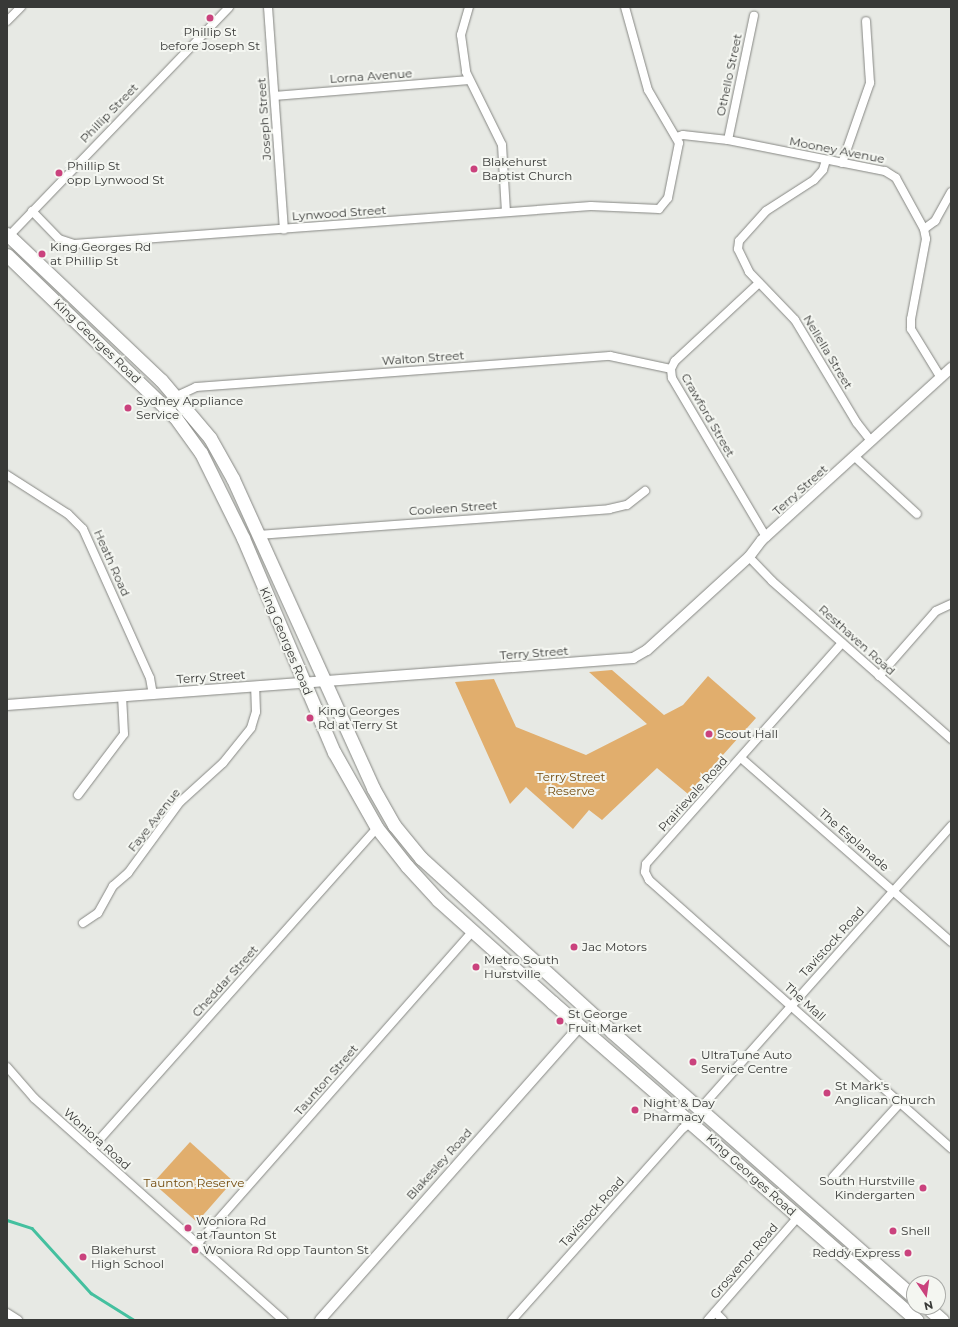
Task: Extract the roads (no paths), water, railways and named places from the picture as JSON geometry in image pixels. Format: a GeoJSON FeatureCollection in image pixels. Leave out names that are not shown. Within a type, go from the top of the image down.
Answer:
{"type":"FeatureCollection","features":[{"type":"Feature","properties":{"kind":"highway","name":"King Georges Road"},"geometry":{"type":"LineString","coordinates":[[8,236],[177,396],[202,426],[224,462],[373,788],[394,825],[437,874],[699,1110],[906,1290]]}},
{"type":"Feature","properties":{"kind":"highway","name":"King Georges Road"},"geometry":{"type":"LineString","coordinates":[[7,255],[175,417],[201,453],[240,532],[334,752],[377,828],[417,878],[473,931],[580,1026],[917,1320]]}},
{"type":"Feature","properties":{"kind":"highway"},"geometry":{"type":"LineString","coordinates":[[555,980],[559,994],[577,1011],[580,1026],[586,1024],[612,1032]]}},
{"type":"Feature","properties":{"kind":"street"},"geometry":{"type":"LineString","coordinates":[[7,21],[20,7]]}},
{"type":"Feature","properties":{"kind":"street","name":"Phillip Street"},"geometry":{"type":"LineString","coordinates":[[8,236],[229,7]]}},
{"type":"Feature","properties":{"kind":"street"},"geometry":{"type":"LineString","coordinates":[[469,7],[461,35],[468,80],[502,145],[506,212]]}},
{"type":"Feature","properties":{"kind":"street"},"geometry":{"type":"LineString","coordinates":[[625,7],[648,90],[676,137]]}},
{"type":"Feature","properties":{"kind":"street","name":"Joseph Street"},"geometry":{"type":"LineString","coordinates":[[267,8],[284,228]]}},
{"type":"Feature","properties":{"kind":"street","name":"Othello Street"},"geometry":{"type":"LineString","coordinates":[[728,140],[754,16]]}},
{"type":"Feature","properties":{"kind":"street"},"geometry":{"type":"LineString","coordinates":[[842,163],[870,83],[866,20]]}},
{"type":"Feature","properties":{"kind":"street","name":"Lorna Avenue"},"geometry":{"type":"LineString","coordinates":[[275,96],[468,80]]}},
{"type":"Feature","properties":{"kind":"street","name":"Mooney Avenue"},"geometry":{"type":"LineString","coordinates":[[676,137],[683,135],[728,140],[886,171],[892,175],[899,183],[924,229],[926,244],[911,326],[941,378]]}},
{"type":"Feature","properties":{"kind":"street","name":"Lynwood Street"},"geometry":{"type":"LineString","coordinates":[[32,211],[59,239],[69,244],[595,206],[661,208],[668,198],[678,155],[679,143],[676,137]]}},
{"type":"Feature","properties":{"kind":"street","name":"Nellella Street"},"geometry":{"type":"LineString","coordinates":[[826,160],[820,175],[769,208],[738,244],[746,269],[795,320],[857,423],[871,442]]}},
{"type":"Feature","properties":{"kind":"street"},"geometry":{"type":"LineString","coordinates":[[924,229],[935,221],[951,192]]}},
{"type":"Feature","properties":{"kind":"street","name":"Crawford Street"},"geometry":{"type":"LineString","coordinates":[[759,283],[675,361],[671,369],[672,378],[766,537]]}},
{"type":"Feature","properties":{"kind":"street","name":"Walton Street"},"geometry":{"type":"LineString","coordinates":[[177,396],[196,387],[610,356],[671,369]]}},
{"type":"Feature","properties":{"kind":"street","name":"Terry Street"},"geometry":{"type":"LineString","coordinates":[[7,705],[633,658],[647,650],[750,557],[766,537],[951,368]]}},
{"type":"Feature","properties":{"kind":"street"},"geometry":{"type":"LineString","coordinates":[[855,457],[917,514]]}},
{"type":"Feature","properties":{"kind":"street","name":"Heath Road"},"geometry":{"type":"LineString","coordinates":[[7,475],[68,514],[83,529],[150,678],[153,694]]}},
{"type":"Feature","properties":{"kind":"street","name":"Cooleen Street"},"geometry":{"type":"LineString","coordinates":[[258,535],[618,508],[627,504],[645,491]]}},
{"type":"Feature","properties":{"kind":"street","name":"Resthaven Road"},"geometry":{"type":"LineString","coordinates":[[750,557],[768,578],[951,739]]}},
{"type":"Feature","properties":{"kind":"street"},"geometry":{"type":"LineString","coordinates":[[879,676],[936,611],[951,604]]}},
{"type":"Feature","properties":{"kind":"street","name":"Prairievale Road"},"geometry":{"type":"LineString","coordinates":[[645,872],[646,864],[842,643]]}},
{"type":"Feature","properties":{"kind":"street","name":"Faye Avenue"},"geometry":{"type":"LineString","coordinates":[[83,923],[98,913],[113,886],[128,873],[180,802],[223,763],[251,728],[256,712],[255,687]]}},
{"type":"Feature","properties":{"kind":"street"},"geometry":{"type":"LineString","coordinates":[[78,795],[124,734],[122,697]]}},
{"type":"Feature","properties":{"kind":"street","name":"The Esplanade"},"geometry":{"type":"LineString","coordinates":[[741,758],[951,942]]}},
{"type":"Feature","properties":{"kind":"street","name":"Tavistock Road"},"geometry":{"type":"LineString","coordinates":[[699,1110],[951,826]]}},
{"type":"Feature","properties":{"kind":"street","name":"Cheddar Street"},"geometry":{"type":"LineString","coordinates":[[91,1149],[377,828]]}},
{"type":"Feature","properties":{"kind":"street","name":"The Mall"},"geometry":{"type":"LineString","coordinates":[[645,872],[649,880],[951,1148]]}},
{"type":"Feature","properties":{"kind":"street","name":"Taunton Street"},"geometry":{"type":"LineString","coordinates":[[197,1244],[473,931]]}},
{"type":"Feature","properties":{"kind":"street","name":"Blakesley Road"},"geometry":{"type":"LineString","coordinates":[[320,1320],[580,1026]]}},
{"type":"Feature","properties":{"kind":"street","name":"Woniora Road"},"geometry":{"type":"LineString","coordinates":[[7,1067],[34,1098],[283,1320]]}},
{"type":"Feature","properties":{"kind":"street"},"geometry":{"type":"LineString","coordinates":[[833,1177],[900,1103]]}},
{"type":"Feature","properties":{"kind":"street","name":"Tavistock Road"},"geometry":{"type":"LineString","coordinates":[[512,1320],[682,1129],[691,1122]]}},
{"type":"Feature","properties":{"kind":"street","name":"Grosvenor Road"},"geometry":{"type":"LineString","coordinates":[[708,1320],[798,1217]]}},
{"type":"Feature","properties":{"kind":"street"},"geometry":{"type":"LineString","coordinates":[[715,1312],[723,1320]]}},
{"type":"Feature","properties":{"kind":"street"},"geometry":{"type":"LineString","coordinates":[[7,1313],[18,1320]]}},
{"type":"Feature","properties":{"kind":"waterway"},"geometry":{"type":"LineString","coordinates":[[7,1220],[32,1228],[91,1293],[134,1320]]}},
{"type":"Feature","properties":{"kind":"place","name":"Phillip St before Joseph St"},"geometry":{"type":"Point","coordinates":[210,18]}},
{"type":"Feature","properties":{"kind":"place","name":"Blakehurst Baptist Church"},"geometry":{"type":"Point","coordinates":[474,169]}},
{"type":"Feature","properties":{"kind":"place","name":"Phillip St opp Lynwood St"},"geometry":{"type":"Point","coordinates":[59,173]}},
{"type":"Feature","properties":{"kind":"place","name":"King Georges Rd at Phillip St"},"geometry":{"type":"Point","coordinates":[42,254]}},
{"type":"Feature","properties":{"kind":"place","name":"Sydney Appliance Service"},"geometry":{"type":"Point","coordinates":[128,408]}},
{"type":"Feature","properties":{"kind":"place","name":"King Georges Rd at Terry St"},"geometry":{"type":"Point","coordinates":[310,718]}},
{"type":"Feature","properties":{"kind":"place","name":"Scout Hall"},"geometry":{"type":"Point","coordinates":[709,734]}},
{"type":"Feature","properties":{"kind":"place","name":"Jac Motors"},"geometry":{"type":"Point","coordinates":[574,947]}},
{"type":"Feature","properties":{"kind":"place","name":"Metro South Hurstville"},"geometry":{"type":"Point","coordinates":[476,967]}},
{"type":"Feature","properties":{"kind":"place","name":"St George Fruit Market"},"geometry":{"type":"Point","coordinates":[560,1021]}},
{"type":"Feature","properties":{"kind":"place","name":"UltraTune Auto Service Centre"},"geometry":{"type":"Point","coordinates":[693,1062]}},
{"type":"Feature","properties":{"kind":"place","name":"St Mark's Anglican Church"},"geometry":{"type":"Point","coordinates":[827,1093]}},
{"type":"Feature","properties":{"kind":"place","name":"Night & Day Pharmacy"},"geometry":{"type":"Point","coordinates":[635,1110]}},
{"type":"Feature","properties":{"kind":"place","name":"South Hurstville Kindergarten"},"geometry":{"type":"Point","coordinates":[923,1188]}},
{"type":"Feature","properties":{"kind":"place","name":"Woniora Rd at Taunton St"},"geometry":{"type":"Point","coordinates":[188,1228]}},
{"type":"Feature","properties":{"kind":"place","name":"Shell"},"geometry":{"type":"Point","coordinates":[893,1231]}},
{"type":"Feature","properties":{"kind":"place","name":"Woniora Rd opp Taunton St"},"geometry":{"type":"Point","coordinates":[195,1250]}},
{"type":"Feature","properties":{"kind":"place","name":"Reddy Express"},"geometry":{"type":"Point","coordinates":[908,1253]}},
{"type":"Feature","properties":{"kind":"place","name":"Blakehurst High School"},"geometry":{"type":"Point","coordinates":[83,1257]}},
{"type":"Feature","properties":{"kind":"park label","name":"Terry Street Reserve"},"geometry":{"type":"Point","coordinates":[571,784]}},
{"type":"Feature","properties":{"kind":"park label","name":"Taunton Reserve"},"geometry":{"type":"Point","coordinates":[194,1183]}}]}
